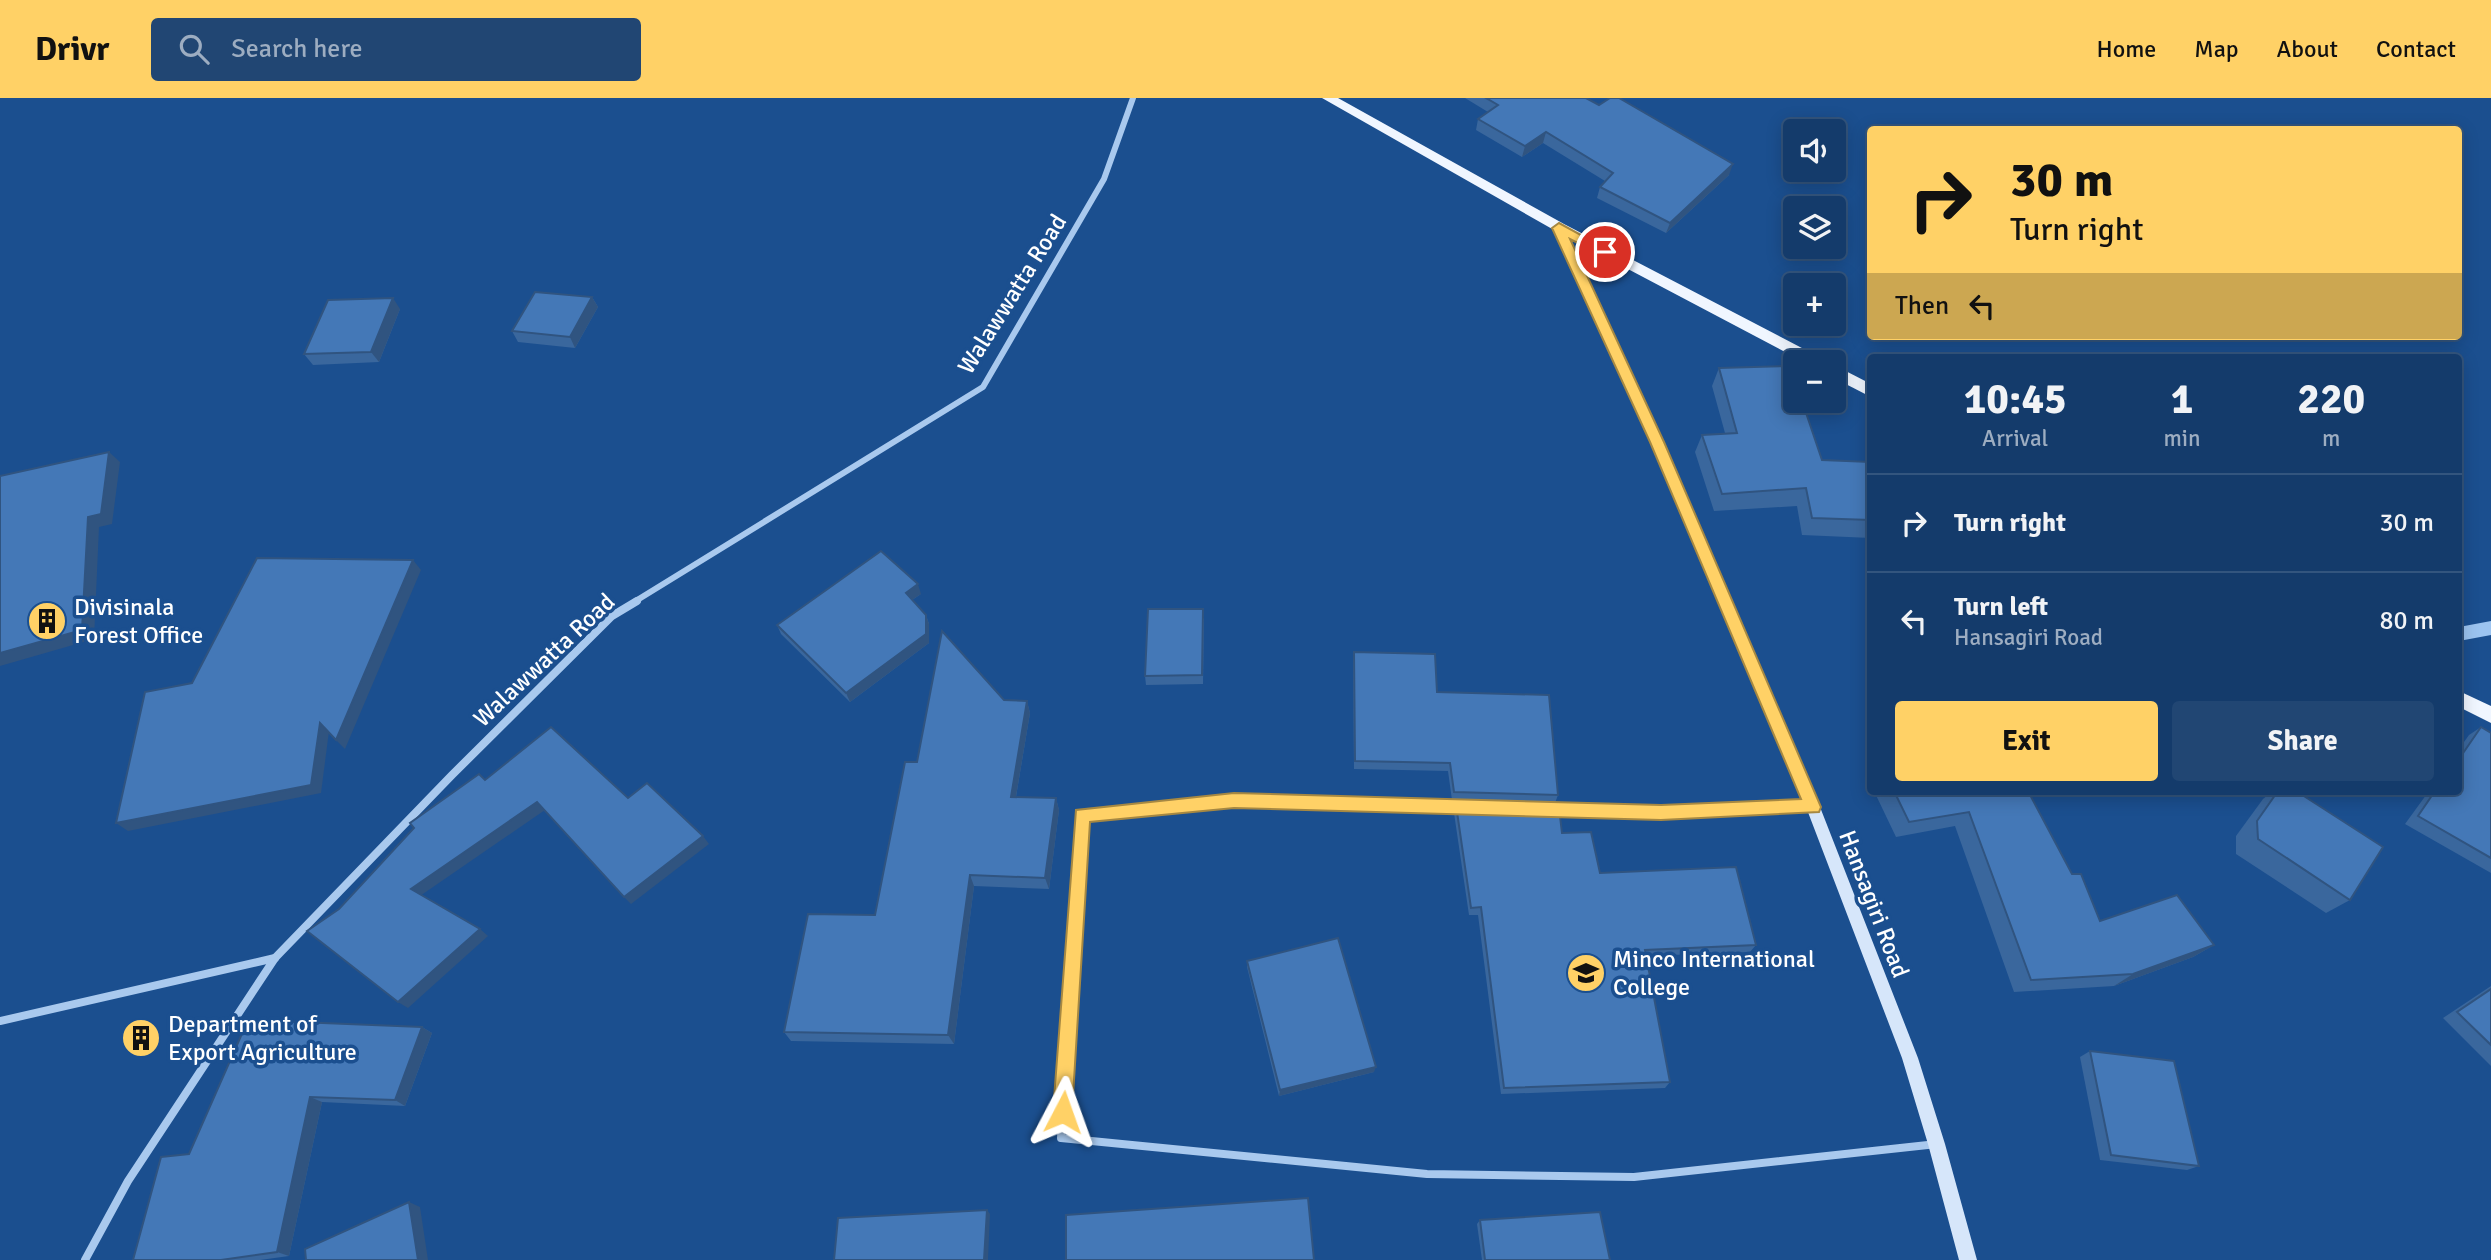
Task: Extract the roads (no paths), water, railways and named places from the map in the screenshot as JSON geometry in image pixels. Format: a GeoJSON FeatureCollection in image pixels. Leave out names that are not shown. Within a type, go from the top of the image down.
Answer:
{"type":"FeatureCollection","features":[{"type":"Feature","properties":{"kind":"main road"},"geometry":{"type":"LineString","coordinates":[[1328,98],[1559,228],[1793,350]]}},
{"type":"Feature","properties":{"kind":"main road"},"geometry":{"type":"LineString","coordinates":[[1846,378],[1867,389]]}},
{"type":"Feature","properties":{"kind":"main road"},"geometry":{"type":"LineString","coordinates":[[2462,700],[2491,715]]}},
{"type":"Feature","properties":{"kind":"street","name":"Walawwatta Road"},"geometry":{"type":"LineString","coordinates":[[85,1260],[128,1181],[275,958],[452,775],[612,616],[984,387],[1104,179],[1133,98]]}},
{"type":"Feature","properties":{"kind":"street","name":"Hansagiri Road"},"geometry":{"type":"LineString","coordinates":[[1559,228],[1657,442],[1813,807],[1828,852],[1900,1030],[1938,1144],[1968,1260]]}},
{"type":"Feature","properties":{"kind":"street"},"geometry":{"type":"LineString","coordinates":[[1468,807],[1234,800],[1082,816],[1061,1139],[1426,1174],[1634,1177],[1938,1144]]}},
{"type":"Feature","properties":{"kind":"street"},"geometry":{"type":"LineString","coordinates":[[1537,809],[1661,813],[1813,807]]}},
{"type":"Feature","properties":{"kind":"street"},"geometry":{"type":"LineString","coordinates":[[0,1021],[275,958]]}},
{"type":"Feature","properties":{"kind":"waterway"},"geometry":{"type":"LineString","coordinates":[[2462,633],[2491,628]]}},
{"type":"Feature","properties":{"kind":"place","name":"Divisinala Forest Office"},"geometry":{"type":"Point","coordinates":[47,621]}},
{"type":"Feature","properties":{"kind":"place","name":"Minco International College"},"geometry":{"type":"Point","coordinates":[1586,973]}},
{"type":"Feature","properties":{"kind":"place","name":"Department of Export Agriculture"},"geometry":{"type":"Point","coordinates":[141,1038]}}]}
